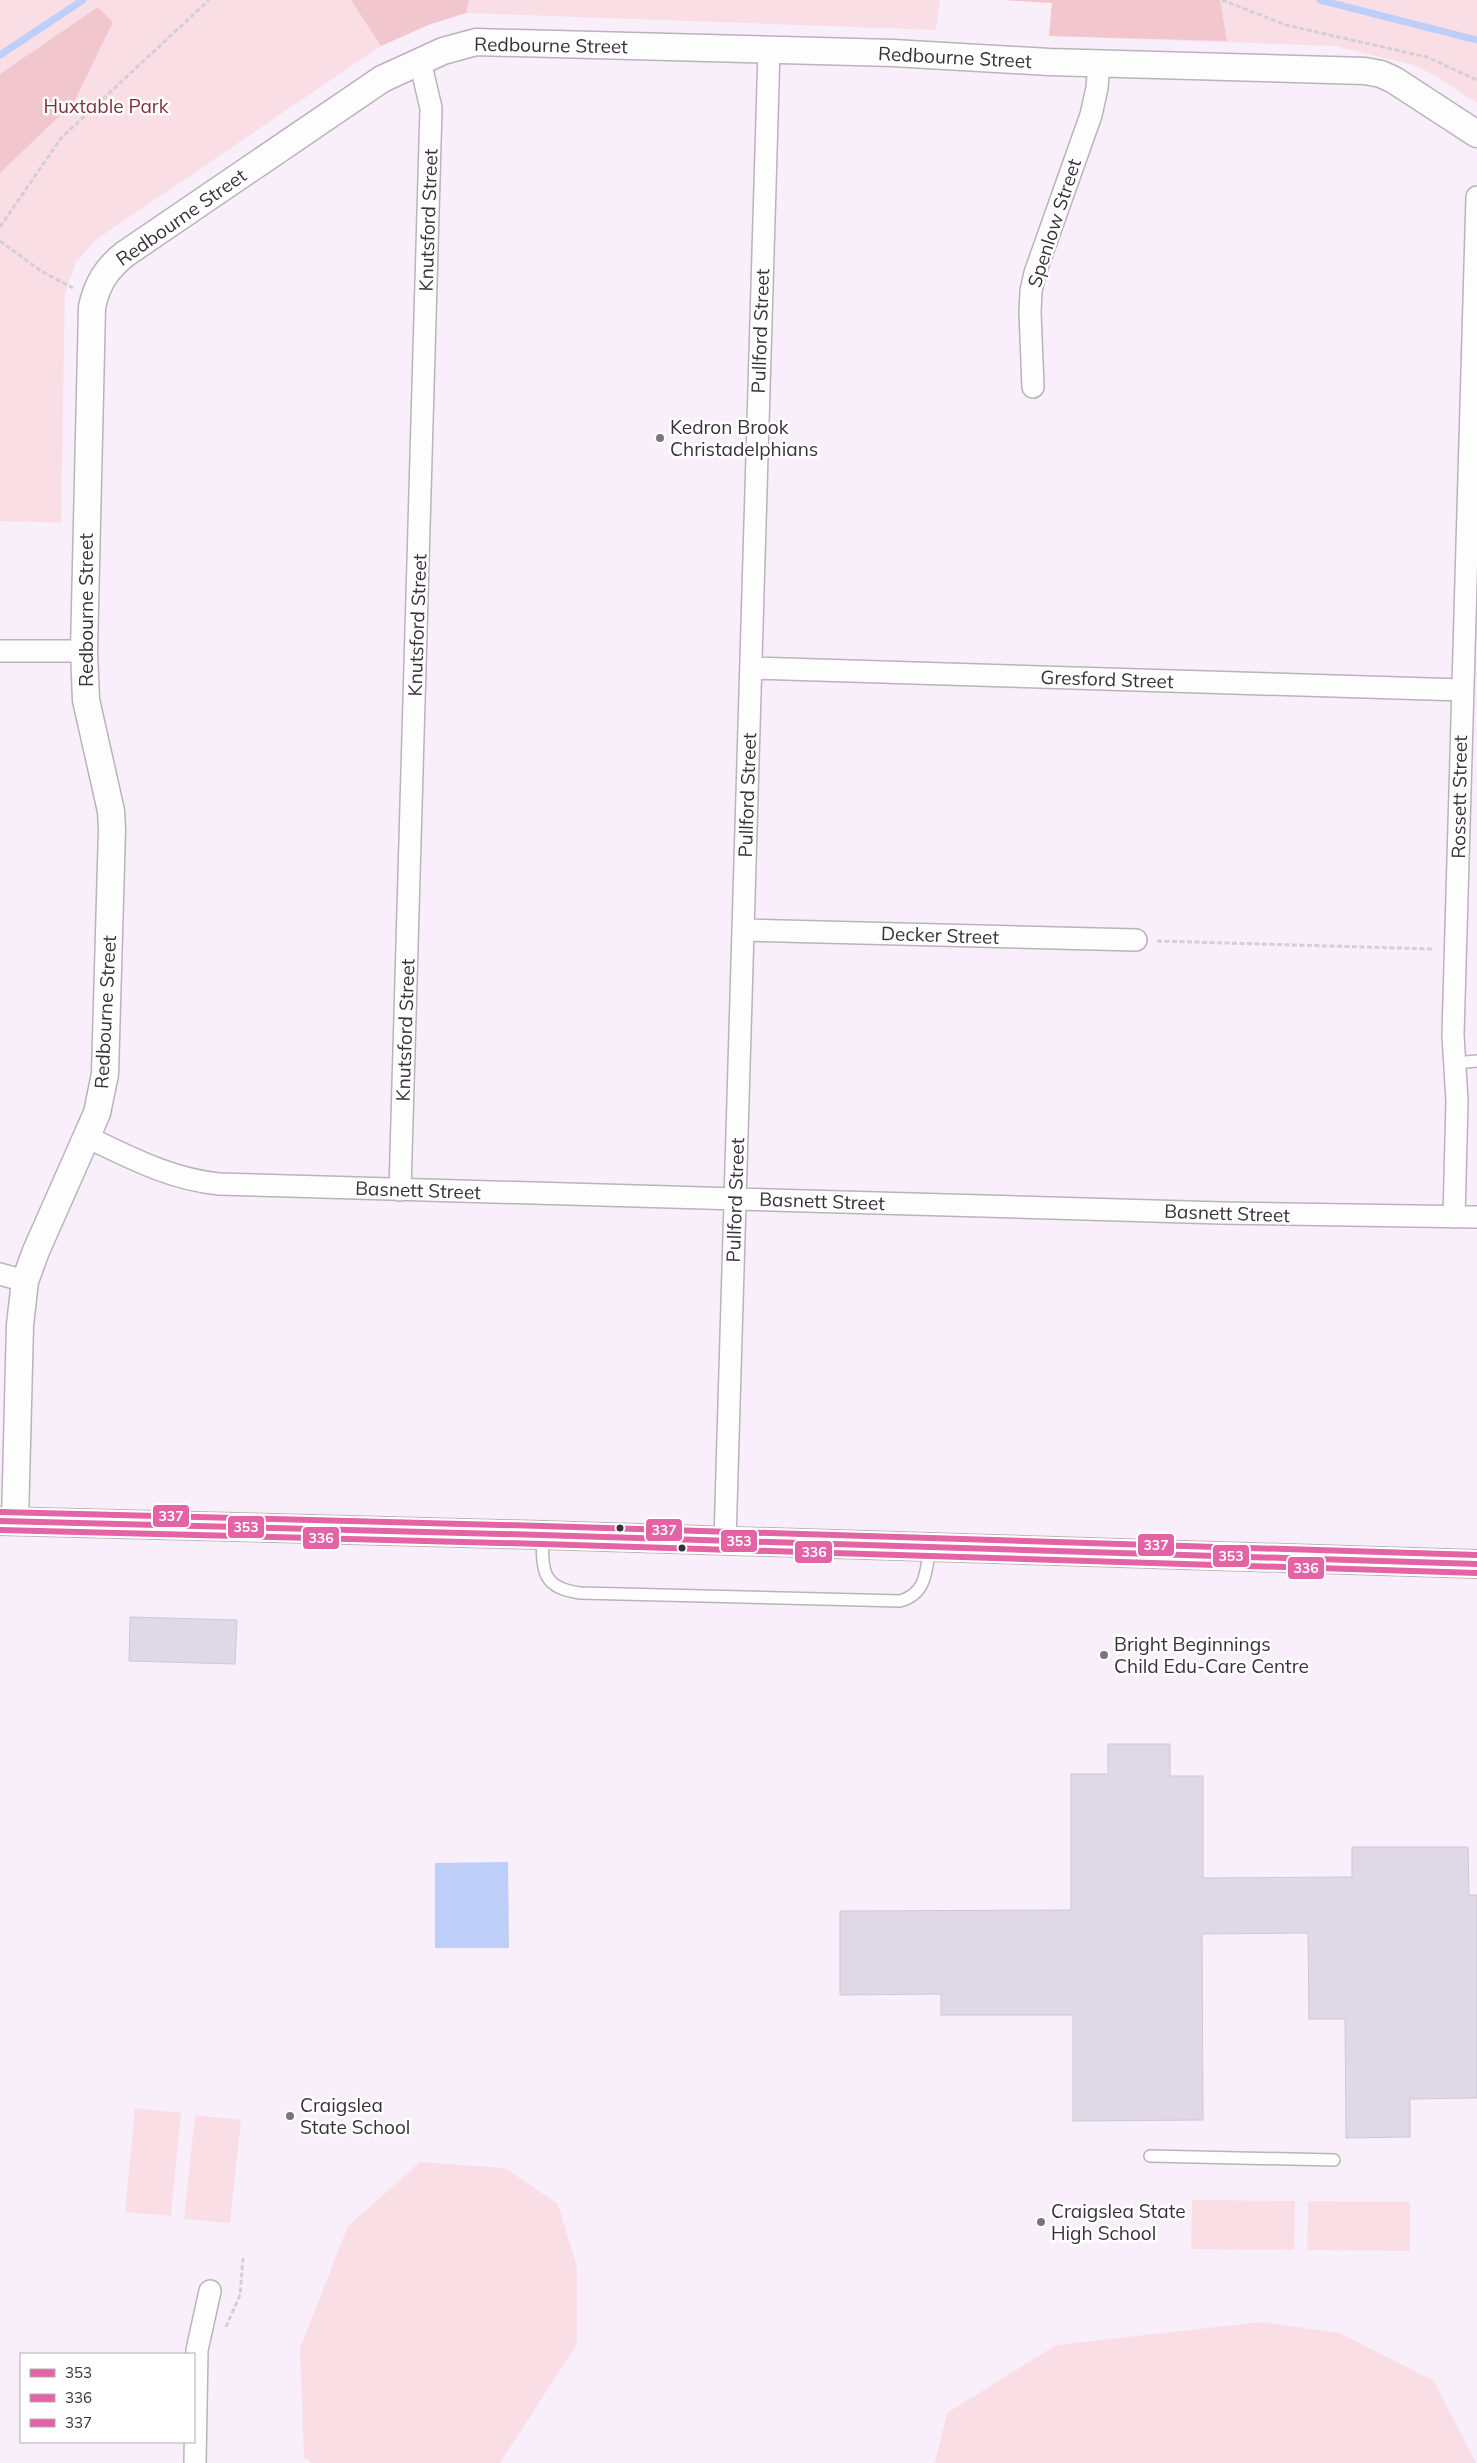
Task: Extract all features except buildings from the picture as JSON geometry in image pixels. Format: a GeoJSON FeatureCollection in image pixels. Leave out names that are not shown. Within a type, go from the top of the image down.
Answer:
{"type":"FeatureCollection","features":[{"type":"Feature","properties":{"kind":"main road"},"geometry":{"type":"LineString","coordinates":[[7,1521],[725,1540],[1477,1564]]}},
{"type":"Feature","properties":{"kind":"street","name":"Redbourne Street"},"geometry":{"type":"LineString","coordinates":[[7,1521],[20,1325],[26,1281],[36,1251],[97,1113],[104,1074],[112,829],[111,811],[86,700],[84,651],[90,338],[95,293],[101,278],[111,265],[124,254],[382,79],[459,45],[490,41],[1365,71],[1381,74],[1394,80],[1477,134]]}},
{"type":"Feature","properties":{"kind":"street","name":"Pullford Street"},"geometry":{"type":"LineString","coordinates":[[725,1540],[769,50]]}},
{"type":"Feature","properties":{"kind":"street","name":"Knutsford Street"},"geometry":{"type":"LineString","coordinates":[[400,1190],[431,108],[420,61]]}},
{"type":"Feature","properties":{"kind":"street","name":"Spenlow Street"},"geometry":{"type":"LineString","coordinates":[[1033,387],[1030,291],[1034,274],[1095,102],[1099,63]]}},
{"type":"Feature","properties":{"kind":"street","name":"Rossett Street"},"geometry":{"type":"LineString","coordinates":[[1454,1217],[1457,1100],[1453,1035],[1477,197]]}},
{"type":"Feature","properties":{"kind":"street"},"geometry":{"type":"LineString","coordinates":[[0,651],[84,651]]}},
{"type":"Feature","properties":{"kind":"street","name":"Gresford Street"},"geometry":{"type":"LineString","coordinates":[[751,668],[1462,690]]}},
{"type":"Feature","properties":{"kind":"street","name":"Decker Street"},"geometry":{"type":"LineString","coordinates":[[744,930],[1136,940]]}},
{"type":"Feature","properties":{"kind":"street","name":"Basnett Street"},"geometry":{"type":"LineString","coordinates":[[87,1137],[163,1173],[196,1182],[400,1190],[1183,1212],[1477,1217]]}},
{"type":"Feature","properties":{"kind":"street"},"geometry":{"type":"LineString","coordinates":[[0,1274],[26,1281]]}},
{"type":"Feature","properties":{"kind":"street"},"geometry":{"type":"LineString","coordinates":[[195,2463],[197,2350],[210,2291]]}},
{"type":"Feature","properties":{"kind":"lane"},"geometry":{"type":"LineString","coordinates":[[1455,1063],[1477,1061]]}},
{"type":"Feature","properties":{"kind":"lane"},"geometry":{"type":"LineString","coordinates":[[542,1535],[543,1566],[546,1577],[559,1588],[590,1593],[900,1601],[909,1599],[922,1586],[930,1546]]}},
{"type":"Feature","properties":{"kind":"lane"},"geometry":{"type":"LineString","coordinates":[[1150,2156],[1334,2160]]}},
{"type":"Feature","properties":{"kind":"path"},"geometry":{"type":"LineString","coordinates":[[0,227],[61,138],[209,0]]}},
{"type":"Feature","properties":{"kind":"path"},"geometry":{"type":"LineString","coordinates":[[1222,0],[1286,25],[1428,57],[1477,80]]}},
{"type":"Feature","properties":{"kind":"path"},"geometry":{"type":"LineString","coordinates":[[0,241],[41,271],[73,288],[95,293]]}},
{"type":"Feature","properties":{"kind":"path"},"geometry":{"type":"LineString","coordinates":[[1136,940],[1456,950]]}},
{"type":"Feature","properties":{"kind":"path"},"geometry":{"type":"LineString","coordinates":[[225,2329],[240,2295],[243,2258]]}},
{"type":"Feature","properties":{"kind":"green space","name":"Huxtable Park"},"geometry":{"type":"Polygon","coordinates":[[[0,0],[940,0],[936,30],[466,13],[428,25],[381,46],[97,239],[76,262],[65,294],[61,523],[0,521],[0,0]]]}},
{"type":"Feature","properties":{"kind":"green space"},"geometry":{"type":"Polygon","coordinates":[[[1004,0],[1477,0],[1477,103],[1434,75],[1413,65],[1335,46],[1049,36],[1052,3],[1004,0]]]}},
{"type":"Feature","properties":{"kind":"green space"},"geometry":{"type":"Polygon","coordinates":[[[135,2108],[181,2113],[171,2216],[125,2212],[135,2108]]]}},
{"type":"Feature","properties":{"kind":"green space"},"geometry":{"type":"Polygon","coordinates":[[[195,2115],[241,2120],[230,2223],[184,2219],[195,2115]]]}},
{"type":"Feature","properties":{"kind":"green space"},"geometry":{"type":"Polygon","coordinates":[[[420,2162],[505,2168],[558,2204],[577,2267],[577,2344],[500,2463],[312,2463],[304,2458],[300,2348],[348,2226],[420,2162]]]}},
{"type":"Feature","properties":{"kind":"green space"},"geometry":{"type":"Polygon","coordinates":[[[1192,2200],[1295,2201],[1294,2250],[1191,2249],[1192,2200]]]}},
{"type":"Feature","properties":{"kind":"green space"},"geometry":{"type":"Polygon","coordinates":[[[1308,2201],[1410,2202],[1410,2251],[1307,2250],[1308,2201]]]}},
{"type":"Feature","properties":{"kind":"green space"},"geometry":{"type":"Polygon","coordinates":[[[1261,2322],[1340,2333],[1434,2381],[1476,2463],[935,2463],[947,2413],[1056,2345],[1261,2322]]]}},
{"type":"Feature","properties":{"kind":"shaded area"},"geometry":{"type":"Polygon","coordinates":[[[351,0],[469,0],[466,13],[428,25],[381,46],[351,0]]]}},
{"type":"Feature","properties":{"kind":"shaded area"},"geometry":{"type":"Polygon","coordinates":[[[1004,0],[1220,0],[1227,41],[1049,36],[1052,3],[1004,0]]]}},
{"type":"Feature","properties":{"kind":"shaded area"},"geometry":{"type":"Polygon","coordinates":[[[98,7],[113,22],[74,102],[0,173],[0,74],[98,7]]]}},
{"type":"Feature","properties":{"kind":"water"},"geometry":{"type":"Polygon","coordinates":[[[508,1862],[509,1948],[435,1948],[435,1863],[508,1862]]]}},
{"type":"Feature","properties":{"kind":"waterway"},"geometry":{"type":"LineString","coordinates":[[0,55],[83,0]]}},
{"type":"Feature","properties":{"kind":"waterway"},"geometry":{"type":"LineString","coordinates":[[1320,0],[1477,40]]}},
{"type":"Feature","properties":{"kind":"transit line","name":"337"},"geometry":{"type":"LineString","coordinates":[[0,1512],[542,1526],[1477,1555]]}},
{"type":"Feature","properties":{"kind":"transit line","name":"353"},"geometry":{"type":"LineString","coordinates":[[0,1521],[542,1535],[1477,1564]]}},
{"type":"Feature","properties":{"kind":"transit line","name":"336"},"geometry":{"type":"LineString","coordinates":[[0,1530],[542,1544],[1477,1573]]}},
{"type":"Feature","properties":{"kind":"place","name":"Kedron Brook Christadelphians"},"geometry":{"type":"Point","coordinates":[660,438]}},
{"type":"Feature","properties":{"kind":"place","name":"Bright Beginnings Child Edu-Care Centre"},"geometry":{"type":"Point","coordinates":[1104,1655]}},
{"type":"Feature","properties":{"kind":"place","name":"Craigslea State School"},"geometry":{"type":"Point","coordinates":[290,2116]}},
{"type":"Feature","properties":{"kind":"place","name":"Craigslea State High School"},"geometry":{"type":"Point","coordinates":[1041,2222]}}]}
